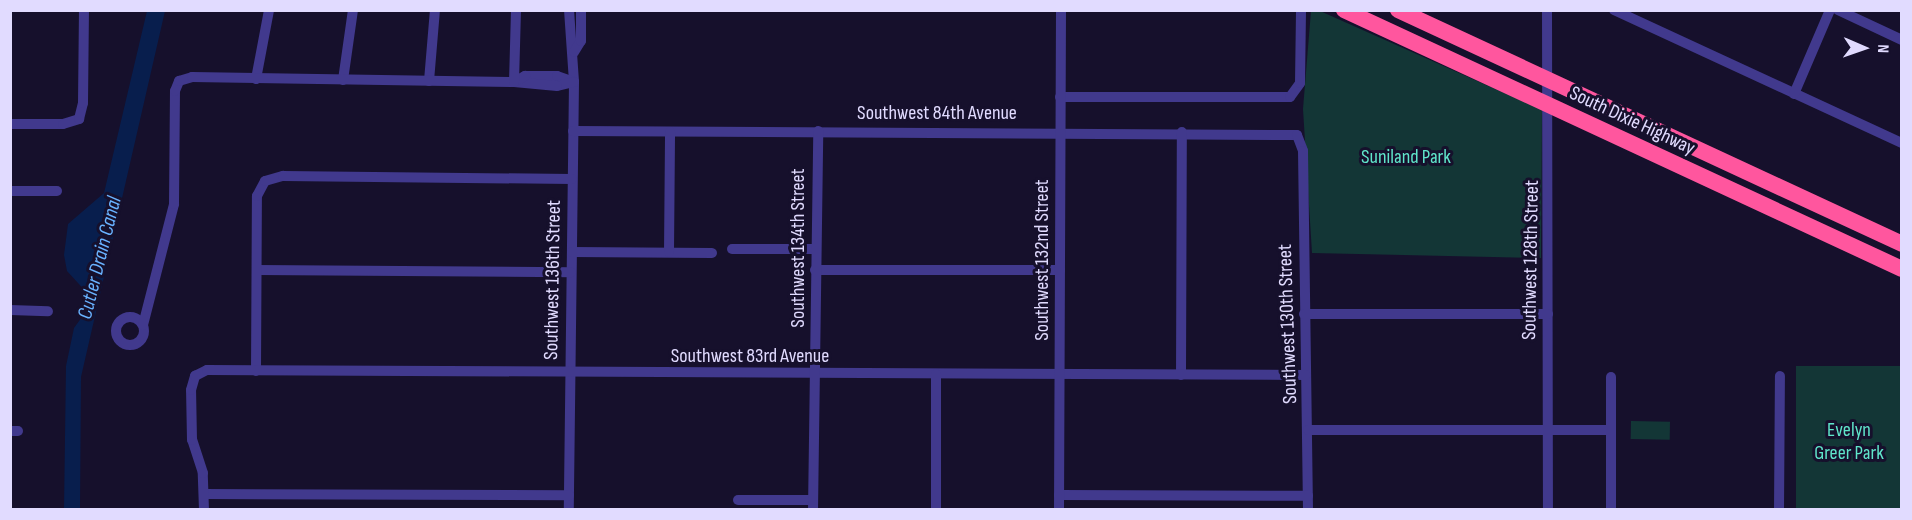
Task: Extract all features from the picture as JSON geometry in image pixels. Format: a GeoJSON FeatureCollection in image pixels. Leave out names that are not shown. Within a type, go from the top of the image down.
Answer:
{"type":"FeatureCollection","features":[{"type":"Feature","properties":{"kind":"highway","name":"South Dixie Highway"},"geometry":{"type":"LineString","coordinates":[[1344,10],[1902,269]]}},
{"type":"Feature","properties":{"kind":"highway","name":"South Dixie Highway"},"geometry":{"type":"LineString","coordinates":[[1398,10],[1894,241]]}},
{"type":"Feature","properties":{"kind":"highway"},"geometry":{"type":"LineString","coordinates":[[1712,181],[1722,161]]}},
{"type":"Feature","properties":{"kind":"street"},"geometry":{"type":"LineString","coordinates":[[10,124],[63,124],[79,119],[83,103],[84,10]]}},
{"type":"Feature","properties":{"kind":"street"},"geometry":{"type":"LineString","coordinates":[[256,79],[269,10]]}},
{"type":"Feature","properties":{"kind":"street"},"geometry":{"type":"LineString","coordinates":[[343,80],[353,10]]}},
{"type":"Feature","properties":{"kind":"street"},"geometry":{"type":"LineString","coordinates":[[429,81],[435,10]]}},
{"type":"Feature","properties":{"kind":"street"},"geometry":{"type":"LineString","coordinates":[[514,82],[516,10]]}},
{"type":"Feature","properties":{"kind":"street","name":"Southwest 136th Street"},"geometry":{"type":"LineString","coordinates":[[569,10],[570,42],[574,52],[569,510]]}},
{"type":"Feature","properties":{"kind":"street","name":"Southwest 136th Street"},"geometry":{"type":"LineString","coordinates":[[574,52],[580,41],[580,10]]}},
{"type":"Feature","properties":{"kind":"street","name":"Southwest 132nd Street"},"geometry":{"type":"LineString","coordinates":[[1059,510],[1061,10]]}},
{"type":"Feature","properties":{"kind":"street"},"geometry":{"type":"LineString","coordinates":[[1060,97],[1286,97],[1295,94],[1300,84],[1301,10]]}},
{"type":"Feature","properties":{"kind":"street","name":"Southwest 128th Street"},"geometry":{"type":"LineString","coordinates":[[1547,10],[1548,510]]}},
{"type":"Feature","properties":{"kind":"street"},"geometry":{"type":"LineString","coordinates":[[1614,10],[1902,143]]}},
{"type":"Feature","properties":{"kind":"street"},"geometry":{"type":"LineString","coordinates":[[1794,94],[1830,10]]}},
{"type":"Feature","properties":{"kind":"street"},"geometry":{"type":"LineString","coordinates":[[1838,10],[1902,40]]}},
{"type":"Feature","properties":{"kind":"street"},"geometry":{"type":"LineString","coordinates":[[143,325],[174,204],[177,84],[189,77],[514,82],[525,76],[557,76],[574,82]]}},
{"type":"Feature","properties":{"kind":"street","name":"Southwest 84th Avenue"},"geometry":{"type":"LineString","coordinates":[[573,131],[1286,132],[1300,138]]}},
{"type":"Feature","properties":{"kind":"street","name":"Southwest 134th Street"},"geometry":{"type":"LineString","coordinates":[[813,505],[816,374],[814,270],[818,131]]}},
{"type":"Feature","properties":{"kind":"street"},"geometry":{"type":"LineString","coordinates":[[669,252],[670,132]]}},
{"type":"Feature","properties":{"kind":"street"},"geometry":{"type":"LineString","coordinates":[[1181,375],[1182,132]]}},
{"type":"Feature","properties":{"kind":"street","name":"Southwest 130th Street"},"geometry":{"type":"LineString","coordinates":[[1300,138],[1308,510]]}},
{"type":"Feature","properties":{"kind":"street"},"geometry":{"type":"LineString","coordinates":[[256,371],[257,196],[265,181],[283,176],[572,179]]}},
{"type":"Feature","properties":{"kind":"street"},"geometry":{"type":"LineString","coordinates":[[10,191],[57,191]]}},
{"type":"Feature","properties":{"kind":"street"},"geometry":{"type":"LineString","coordinates":[[1878,258],[1894,241]]}},
{"type":"Feature","properties":{"kind":"street"},"geometry":{"type":"LineString","coordinates":[[732,249],[815,249]]}},
{"type":"Feature","properties":{"kind":"street"},"geometry":{"type":"LineString","coordinates":[[572,252],[712,253]]}},
{"type":"Feature","properties":{"kind":"street"},"geometry":{"type":"LineString","coordinates":[[256,270],[571,272]]}},
{"type":"Feature","properties":{"kind":"street"},"geometry":{"type":"LineString","coordinates":[[814,270],[1060,270]]}},
{"type":"Feature","properties":{"kind":"street"},"geometry":{"type":"LineString","coordinates":[[10,310],[48,311]]}},
{"type":"Feature","properties":{"kind":"street"},"geometry":{"type":"LineString","coordinates":[[1304,314],[1548,314]]}},
{"type":"Feature","properties":{"kind":"street","name":"Southwest 83rd Avenue"},"geometry":{"type":"LineString","coordinates":[[204,494],[203,473],[191,430],[191,390],[195,376],[207,370],[570,374],[1306,375]]}},
{"type":"Feature","properties":{"kind":"street"},"geometry":{"type":"LineString","coordinates":[[936,374],[936,510]]}},
{"type":"Feature","properties":{"kind":"street"},"geometry":{"type":"LineString","coordinates":[[1779,510],[1780,376]]}},
{"type":"Feature","properties":{"kind":"street"},"geometry":{"type":"LineString","coordinates":[[1611,377],[1611,510]]}},
{"type":"Feature","properties":{"kind":"street"},"geometry":{"type":"LineString","coordinates":[[1308,430],[1611,430]]}},
{"type":"Feature","properties":{"kind":"street"},"geometry":{"type":"LineString","coordinates":[[204,510],[204,494],[569,495]]}},
{"type":"Feature","properties":{"kind":"street"},"geometry":{"type":"LineString","coordinates":[[1059,495],[1308,496]]}},
{"type":"Feature","properties":{"kind":"street"},"geometry":{"type":"LineString","coordinates":[[738,500],[813,505]]}},
{"type":"Feature","properties":{"kind":"green space","name":"Suniland Park"},"geometry":{"type":"Polygon","coordinates":[[[1311,11],[1320,11],[1542,110],[1541,258],[1312,253],[1303,109],[1311,11]]]}},
{"type":"Feature","properties":{"kind":"green space","name":"Evelyn Greer Park"},"geometry":{"type":"Polygon","coordinates":[[[1796,366],[1901,366],[1901,509],[1796,509],[1796,366]]]}},
{"type":"Feature","properties":{"kind":"green space"},"geometry":{"type":"Polygon","coordinates":[[[1631,421],[1670,422],[1670,440],[1631,439],[1631,421]]]}},
{"type":"Feature","properties":{"kind":"water","name":"Cutler Drain Canal"},"geometry":{"type":"Polygon","coordinates":[[[147,11],[165,11],[81,377],[80,509],[64,509],[66,366],[74,328],[87,310],[89,295],[67,271],[64,255],[68,224],[104,193],[147,11]]]}}]}
